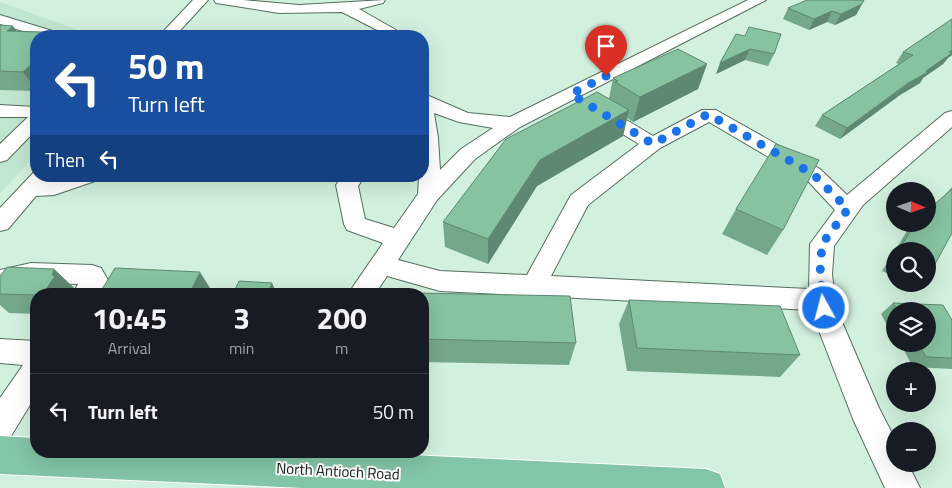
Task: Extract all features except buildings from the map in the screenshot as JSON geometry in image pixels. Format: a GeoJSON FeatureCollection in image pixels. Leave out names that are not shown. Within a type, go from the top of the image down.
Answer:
{"type":"FeatureCollection","features":[{"type":"Feature","properties":{"kind":"main road","name":"North Antioch Road"},"geometry":{"type":"LineString","coordinates":[[0,455],[30,455]]}},
{"type":"Feature","properties":{"kind":"main road","name":"North Antioch Road"},"geometry":{"type":"LineString","coordinates":[[168,458],[268,474],[706,488]]}},
{"type":"Feature","properties":{"kind":"street"},"geometry":{"type":"LineString","coordinates":[[173,30],[201,0]]}},
{"type":"Feature","properties":{"kind":"street"},"geometry":{"type":"LineString","coordinates":[[221,0],[289,8],[344,7],[378,0]]}},
{"type":"Feature","properties":{"kind":"street"},"geometry":{"type":"LineString","coordinates":[[388,30],[387,19],[390,0]]}},
{"type":"Feature","properties":{"kind":"street"},"geometry":{"type":"LineString","coordinates":[[365,288],[429,195],[468,154],[513,123],[748,2]]}},
{"type":"Feature","properties":{"kind":"street"},"geometry":{"type":"LineString","coordinates":[[344,7],[383,30]]}},
{"type":"Feature","properties":{"kind":"street"},"geometry":{"type":"LineString","coordinates":[[0,20],[34,30]]}},
{"type":"Feature","properties":{"kind":"street"},"geometry":{"type":"LineString","coordinates":[[571,94],[653,144]]}},
{"type":"Feature","properties":{"kind":"street"},"geometry":{"type":"LineString","coordinates":[[429,103],[442,111],[461,118],[482,122],[513,123]]}},
{"type":"Feature","properties":{"kind":"street"},"geometry":{"type":"LineString","coordinates":[[0,111],[30,112]]}},
{"type":"Feature","properties":{"kind":"street"},"geometry":{"type":"LineString","coordinates":[[534,285],[579,200],[653,144],[708,114],[813,174],[848,209]]}},
{"type":"Feature","properties":{"kind":"street"},"geometry":{"type":"LineString","coordinates":[[903,488],[868,419],[822,300],[820,274],[822,244],[855,200],[952,117]]}},
{"type":"Feature","properties":{"kind":"street"},"geometry":{"type":"LineString","coordinates":[[0,155],[30,126]]}},
{"type":"Feature","properties":{"kind":"street"},"geometry":{"type":"LineString","coordinates":[[0,223],[36,183],[54,188],[71,182]]}},
{"type":"Feature","properties":{"kind":"street"},"geometry":{"type":"LineString","coordinates":[[349,182],[347,185],[355,224],[398,239]]}},
{"type":"Feature","properties":{"kind":"street"},"geometry":{"type":"LineString","coordinates":[[428,182],[429,195]]}},
{"type":"Feature","properties":{"kind":"street"},"geometry":{"type":"LineString","coordinates":[[381,265],[440,281],[822,300]]}},
{"type":"Feature","properties":{"kind":"street"},"geometry":{"type":"LineString","coordinates":[[0,282],[8,275],[24,273],[92,275],[95,280],[90,288]]}},
{"type":"Feature","properties":{"kind":"street"},"geometry":{"type":"LineString","coordinates":[[0,351],[30,353]]}},
{"type":"Feature","properties":{"kind":"street"},"geometry":{"type":"LineString","coordinates":[[0,425],[30,379]]}},
{"type":"Feature","properties":{"kind":"shaded area"},"geometry":{"type":"Polygon","coordinates":[[[0,2],[78,30],[30,30],[30,161],[0,193],[0,2]]]}},
{"type":"Feature","properties":{"kind":"route"},"geometry":{"type":"LineString","coordinates":[[606,76],[571,94],[653,144],[708,114],[813,174],[848,209],[822,244],[820,274],[824,308]]}}]}
